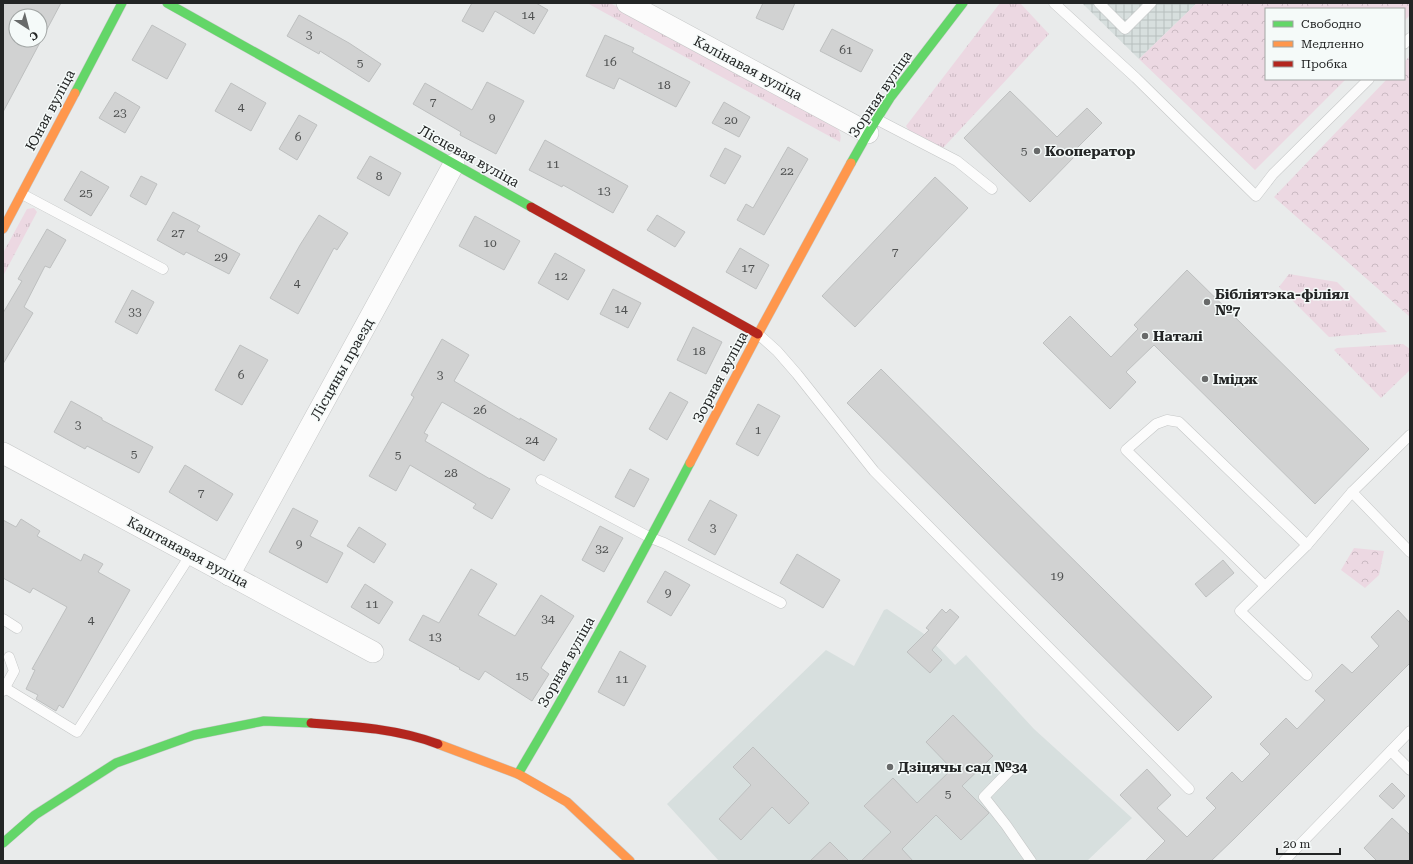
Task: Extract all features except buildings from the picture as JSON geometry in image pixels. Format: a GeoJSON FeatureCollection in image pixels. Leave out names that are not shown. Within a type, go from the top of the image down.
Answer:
{"type":"FeatureCollection","features":[{"type":"Feature","properties":{"kind":"street","name":"Юная вуліца"},"geometry":{"type":"LineString","coordinates":[[3,229],[122,3]]}},
{"type":"Feature","properties":{"kind":"street","name":"Лісцевая вуліца"},"geometry":{"type":"LineString","coordinates":[[167,3],[758,334]]}},
{"type":"Feature","properties":{"kind":"street","name":"Калінавая вуліца"},"geometry":{"type":"LineString","coordinates":[[627,3],[872,126]]}},
{"type":"Feature","properties":{"kind":"street","name":"Зорная вуліца"},"geometry":{"type":"LineString","coordinates":[[518,774],[549,722],[651,538],[758,334],[872,126],[890,98],[963,3]]}},
{"type":"Feature","properties":{"kind":"street","name":"Лісцяны праезд"},"geometry":{"type":"LineString","coordinates":[[229,575],[454,164]]}},
{"type":"Feature","properties":{"kind":"street","name":"Каштанавая вуліца"},"geometry":{"type":"LineString","coordinates":[[3,453],[373,652]]}},
{"type":"Feature","properties":{"kind":"street"},"geometry":{"type":"LineString","coordinates":[[3,842],[34,815],[116,763],[194,736],[264,721],[358,726],[424,740],[518,774],[567,802],[630,861]]}},
{"type":"Feature","properties":{"kind":"lane"},"geometry":{"type":"LineString","coordinates":[[1054,3],[1136,78],[1256,196],[1273,174],[1368,80]]}},
{"type":"Feature","properties":{"kind":"lane"},"geometry":{"type":"LineString","coordinates":[[1099,3],[1125,30],[1151,3]]}},
{"type":"Feature","properties":{"kind":"lane"},"geometry":{"type":"LineString","coordinates":[[872,126],[957,161],[992,189]]}},
{"type":"Feature","properties":{"kind":"lane"},"geometry":{"type":"LineString","coordinates":[[22,194],[163,269]]}},
{"type":"Feature","properties":{"kind":"lane"},"geometry":{"type":"LineString","coordinates":[[758,334],[777,350],[874,471],[1189,789]]}},
{"type":"Feature","properties":{"kind":"lane"},"geometry":{"type":"LineString","coordinates":[[1265,586],[1126,450],[1156,424],[1167,420],[1179,422],[1307,545]]}},
{"type":"Feature","properties":{"kind":"lane"},"geometry":{"type":"LineString","coordinates":[[1307,674],[1240,611],[1307,545],[1352,492],[1410,435]]}},
{"type":"Feature","properties":{"kind":"lane"},"geometry":{"type":"LineString","coordinates":[[541,480],[781,604]]}},
{"type":"Feature","properties":{"kind":"lane"},"geometry":{"type":"LineString","coordinates":[[1352,492],[1410,552]]}},
{"type":"Feature","properties":{"kind":"lane"},"geometry":{"type":"LineString","coordinates":[[9,657],[14,671],[4,690],[77,732],[191,554]]}},
{"type":"Feature","properties":{"kind":"lane"},"geometry":{"type":"LineString","coordinates":[[3,619],[17,628]]}},
{"type":"Feature","properties":{"kind":"lane"},"geometry":{"type":"LineString","coordinates":[[1284,861],[1410,731]]}},
{"type":"Feature","properties":{"kind":"lane"},"geometry":{"type":"LineString","coordinates":[[1391,752],[1410,770]]}},
{"type":"Feature","properties":{"kind":"lane"},"geometry":{"type":"LineString","coordinates":[[1013,767],[984,797],[1031,861]]}},
{"type":"Feature","properties":{"kind":"shaded area"},"geometry":{"type":"Polygon","coordinates":[[[1082,3],[1197,3],[1139,59],[1082,3]]]}},
{"type":"Feature","properties":{"kind":"shaded area","name":"Дзіцячы сад №34"},"geometry":{"type":"Polygon","coordinates":[[[887,609],[927,636],[955,665],[966,655],[1034,729],[1132,818],[1087,861],[719,861],[667,804],[826,650],[854,666],[884,610],[887,609]]]}},
{"type":"Feature","properties":{"kind":"green space"},"geometry":{"type":"Polygon","coordinates":[[[587,3],[610,3],[833,125],[840,132],[840,142],[587,3]]]}},
{"type":"Feature","properties":{"kind":"green space"},"geometry":{"type":"Polygon","coordinates":[[[1000,3],[1020,3],[1049,34],[943,148],[909,131],[906,126],[1000,3]]]}},
{"type":"Feature","properties":{"kind":"green space"},"geometry":{"type":"Polygon","coordinates":[[[1197,3],[1410,3],[1410,15],[1405,20],[1405,8],[1265,8],[1265,80],[1345,80],[1255,170],[1139,59],[1197,3]]]}},
{"type":"Feature","properties":{"kind":"green space"},"geometry":{"type":"Polygon","coordinates":[[[1410,56],[1410,317],[1274,197],[1386,80],[1405,80],[1405,61],[1410,56]]]}},
{"type":"Feature","properties":{"kind":"green space"},"geometry":{"type":"Polygon","coordinates":[[[34,208],[37,212],[3,276],[3,253],[27,209],[34,208]]]}},
{"type":"Feature","properties":{"kind":"green space"},"geometry":{"type":"Polygon","coordinates":[[[1289,274],[1337,282],[1387,332],[1329,337],[1279,287],[1289,274]]]}},
{"type":"Feature","properties":{"kind":"green space"},"geometry":{"type":"Polygon","coordinates":[[[1403,344],[1410,349],[1410,370],[1381,398],[1334,350],[1337,348],[1403,344]]]}},
{"type":"Feature","properties":{"kind":"green space"},"geometry":{"type":"Polygon","coordinates":[[[1354,548],[1384,551],[1379,575],[1365,588],[1341,570],[1354,548]]]}},
{"type":"Feature","properties":{"kind":"traffic: fast"},"geometry":{"type":"LineString","coordinates":[[75,93],[122,3]]}},
{"type":"Feature","properties":{"kind":"traffic: fast"},"geometry":{"type":"LineString","coordinates":[[167,3],[531,207]]}},
{"type":"Feature","properties":{"kind":"traffic: fast"},"geometry":{"type":"LineString","coordinates":[[851,163],[890,98],[963,3]]}},
{"type":"Feature","properties":{"kind":"traffic: fast"},"geometry":{"type":"LineString","coordinates":[[518,774],[606,620],[690,463]]}},
{"type":"Feature","properties":{"kind":"traffic: fast"},"geometry":{"type":"LineString","coordinates":[[3,843],[35,815],[116,763],[194,735],[264,721],[311,723]]}},
{"type":"Feature","properties":{"kind":"traffic: slow"},"geometry":{"type":"LineString","coordinates":[[3,229],[75,93]]}},
{"type":"Feature","properties":{"kind":"traffic: slow"},"geometry":{"type":"LineString","coordinates":[[690,463],[851,163]]}},
{"type":"Feature","properties":{"kind":"traffic: slow"},"geometry":{"type":"LineString","coordinates":[[438,744],[518,774],[567,802],[630,861]]}},
{"type":"Feature","properties":{"kind":"traffic: jam"},"geometry":{"type":"LineString","coordinates":[[531,207],[758,334]]}},
{"type":"Feature","properties":{"kind":"traffic: jam"},"geometry":{"type":"LineString","coordinates":[[311,723],[359,727],[391,732],[438,744]]}},
{"type":"Feature","properties":{"kind":"place","name":"Кооператор"},"geometry":{"type":"Point","coordinates":[1037,151]}},
{"type":"Feature","properties":{"kind":"place","name":"Бібліятэка-філіял №7"},"geometry":{"type":"Point","coordinates":[1207,302]}},
{"type":"Feature","properties":{"kind":"place","name":"Наталі"},"geometry":{"type":"Point","coordinates":[1145,336]}},
{"type":"Feature","properties":{"kind":"place","name":"Імідж"},"geometry":{"type":"Point","coordinates":[1205,379]}},
{"type":"Feature","properties":{"kind":"place","name":"Дзіцячы сад №34"},"geometry":{"type":"Point","coordinates":[890,767]}}]}
